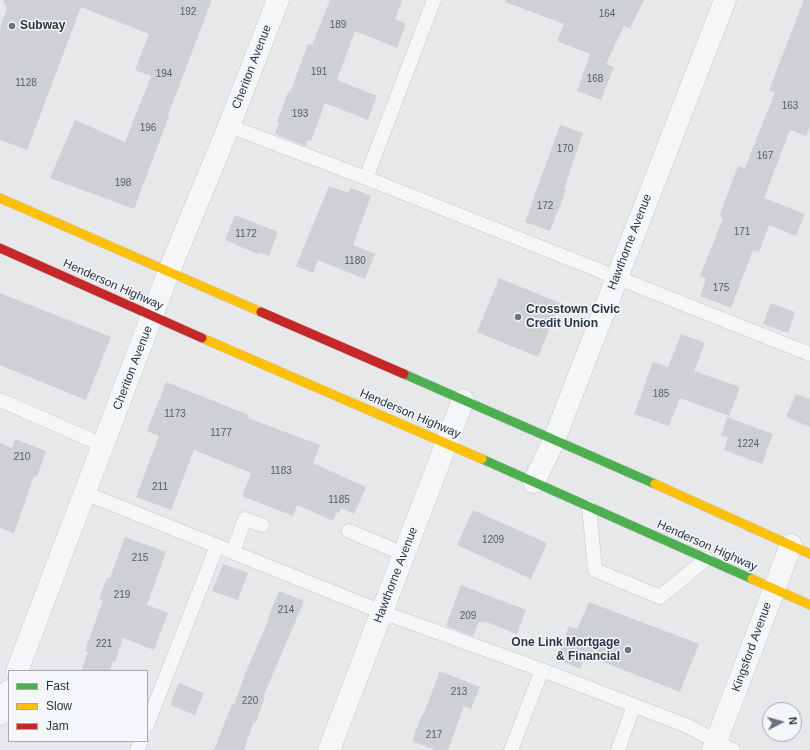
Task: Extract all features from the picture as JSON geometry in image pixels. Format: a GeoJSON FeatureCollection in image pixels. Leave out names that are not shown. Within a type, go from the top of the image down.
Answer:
{"type":"FeatureCollection","features":[{"type":"Feature","properties":{"kind":"main road"},"geometry":{"type":"LineString","coordinates":[[0,198],[800,549]]}},
{"type":"Feature","properties":{"kind":"main road","name":"Henderson Highway"},"geometry":{"type":"LineString","coordinates":[[0,248],[152,316],[447,443],[810,605]]}},
{"type":"Feature","properties":{"kind":"street","name":"Cheriton Avenue"},"geometry":{"type":"LineString","coordinates":[[17,670],[169,271],[229,126],[278,0]]}},
{"type":"Feature","properties":{"kind":"street","name":"Hawthorne Avenue"},"geometry":{"type":"LineString","coordinates":[[534,482],[554,440],[617,277],[720,1]]}},
{"type":"Feature","properties":{"kind":"street","name":"Hawthorne Avenue"},"geometry":{"type":"LineString","coordinates":[[328,750],[463,400]]}},
{"type":"Feature","properties":{"kind":"street","name":"Kingsford Avenue"},"geometry":{"type":"LineString","coordinates":[[721,748],[773,589],[800,549]]}},
{"type":"Feature","properties":{"kind":"street"},"geometry":{"type":"LineString","coordinates":[[0,714],[8,694]]}},
{"type":"Feature","properties":{"kind":"lane"},"geometry":{"type":"LineString","coordinates":[[366,178],[434,0]]}},
{"type":"Feature","properties":{"kind":"lane"},"geometry":{"type":"LineString","coordinates":[[229,126],[366,178],[810,354]]}},
{"type":"Feature","properties":{"kind":"lane"},"geometry":{"type":"LineString","coordinates":[[0,400],[104,445]]}},
{"type":"Feature","properties":{"kind":"lane"},"geometry":{"type":"LineString","coordinates":[[85,493],[382,612],[542,670],[692,728],[721,748]]}},
{"type":"Feature","properties":{"kind":"lane"},"geometry":{"type":"LineString","coordinates":[[589,507],[595,570],[660,597],[706,559]]}},
{"type":"Feature","properties":{"kind":"lane"},"geometry":{"type":"LineString","coordinates":[[232,552],[245,519],[262,525]]}},
{"type":"Feature","properties":{"kind":"lane"},"geometry":{"type":"LineString","coordinates":[[349,531],[404,554]]}},
{"type":"Feature","properties":{"kind":"lane"},"geometry":{"type":"LineString","coordinates":[[148,722],[217,546]]}},
{"type":"Feature","properties":{"kind":"lane"},"geometry":{"type":"LineString","coordinates":[[511,750],[542,670]]}},
{"type":"Feature","properties":{"kind":"lane"},"geometry":{"type":"LineString","coordinates":[[618,750],[634,705]]}},
{"type":"Feature","properties":{"kind":"building"},"geometry":{"type":"Polygon","coordinates":[[[3,0],[212,0],[134,209],[50,178],[75,120],[125,142],[151,76],[135,70],[149,34],[81,7],[27,150],[0,140],[0,27],[7,9],[3,0]]]}},
{"type":"Feature","properties":{"kind":"building"},"geometry":{"type":"Polygon","coordinates":[[[330,0],[402,0],[395,19],[406,24],[397,48],[355,31],[337,80],[377,96],[368,120],[325,103],[311,141],[308,140],[306,146],[275,134],[279,123],[277,122],[288,92],[290,93],[308,44],[312,45],[330,0]]]}},
{"type":"Feature","properties":{"kind":"building"},"geometry":{"type":"Polygon","coordinates":[[[506,0],[644,0],[630,28],[624,26],[606,64],[614,67],[601,100],[577,91],[590,54],[557,41],[564,24],[505,2],[506,0]]]}},
{"type":"Feature","properties":{"kind":"building"},"geometry":{"type":"Polygon","coordinates":[[[804,0],[810,0],[810,127],[806,136],[790,130],[764,198],[805,214],[796,236],[769,225],[759,252],[753,250],[731,308],[700,296],[706,279],[700,276],[723,218],[719,216],[738,166],[745,168],[775,92],[769,90],[804,0]]]}},
{"type":"Feature","properties":{"kind":"building"},"geometry":{"type":"Polygon","coordinates":[[[560,125],[583,133],[564,189],[566,190],[550,231],[525,222],[560,125]]]}},
{"type":"Feature","properties":{"kind":"building"},"geometry":{"type":"Polygon","coordinates":[[[329,186],[349,193],[351,188],[371,196],[353,245],[375,254],[365,279],[318,260],[313,273],[296,266],[329,186]]]}},
{"type":"Feature","properties":{"kind":"building"},"geometry":{"type":"Polygon","coordinates":[[[235,215],[278,232],[269,256],[259,252],[258,254],[225,240],[235,215]]]}},
{"type":"Feature","properties":{"kind":"building","name":"Crosstown Civic Credit Union"},"geometry":{"type":"Polygon","coordinates":[[[499,278],[560,303],[538,357],[477,332],[499,278]]]}},
{"type":"Feature","properties":{"kind":"building"},"geometry":{"type":"Polygon","coordinates":[[[0,293],[111,337],[86,400],[0,365],[0,293]]]}},
{"type":"Feature","properties":{"kind":"building"},"geometry":{"type":"Polygon","coordinates":[[[771,303],[795,312],[788,333],[763,324],[771,303]]]}},
{"type":"Feature","properties":{"kind":"building"},"geometry":{"type":"Polygon","coordinates":[[[681,334],[705,343],[694,371],[740,387],[729,416],[680,398],[669,426],[634,414],[653,362],[668,367],[681,334]]]}},
{"type":"Feature","properties":{"kind":"building"},"geometry":{"type":"Polygon","coordinates":[[[166,382],[249,415],[248,418],[320,445],[313,463],[366,487],[354,514],[341,508],[339,513],[337,512],[333,521],[297,505],[293,516],[242,496],[251,473],[194,450],[171,510],[136,497],[159,436],[147,431],[166,382]]]}},
{"type":"Feature","properties":{"kind":"building"},"geometry":{"type":"Polygon","coordinates":[[[796,394],[810,399],[810,427],[786,417],[796,394]]]}},
{"type":"Feature","properties":{"kind":"building"},"geometry":{"type":"Polygon","coordinates":[[[727,417],[773,434],[762,464],[724,450],[728,438],[721,436],[727,417]]]}},
{"type":"Feature","properties":{"kind":"building"},"geometry":{"type":"Polygon","coordinates":[[[15,439],[46,451],[37,477],[34,476],[14,533],[0,528],[0,443],[12,448],[15,439]]]}},
{"type":"Feature","properties":{"kind":"building"},"geometry":{"type":"Polygon","coordinates":[[[473,510],[547,543],[531,579],[457,545],[473,510]]]}},
{"type":"Feature","properties":{"kind":"building"},"geometry":{"type":"Polygon","coordinates":[[[125,537],[166,552],[147,605],[168,613],[154,650],[123,638],[115,662],[113,661],[110,670],[81,670],[88,652],[85,651],[103,600],[99,599],[107,578],[110,578],[125,537]]]}},
{"type":"Feature","properties":{"kind":"building"},"geometry":{"type":"Polygon","coordinates":[[[223,564],[248,573],[238,600],[212,591],[223,564]]]}},
{"type":"Feature","properties":{"kind":"building"},"geometry":{"type":"Polygon","coordinates":[[[461,585],[526,610],[517,634],[484,621],[484,623],[479,622],[473,636],[446,626],[461,585]]]}},
{"type":"Feature","properties":{"kind":"building"},"geometry":{"type":"Polygon","coordinates":[[[279,591],[304,601],[264,695],[265,696],[256,722],[254,721],[244,750],[214,750],[232,704],[234,705],[279,591]]]}},
{"type":"Feature","properties":{"kind":"building","name":"One Link Mortgage & Financial"},"geometry":{"type":"Polygon","coordinates":[[[589,602],[699,644],[680,692],[585,655],[580,669],[557,659],[569,626],[577,629],[589,602]]]}},
{"type":"Feature","properties":{"kind":"building"},"geometry":{"type":"Polygon","coordinates":[[[440,671],[480,687],[471,709],[464,706],[448,750],[435,750],[412,741],[440,671]]]}},
{"type":"Feature","properties":{"kind":"building"},"geometry":{"type":"Polygon","coordinates":[[[179,683],[204,693],[195,715],[170,705],[179,683]]]}},
{"type":"Feature","properties":{"kind":"traffic: fast"},"geometry":{"type":"LineString","coordinates":[[404,374],[655,484]]}},
{"type":"Feature","properties":{"kind":"traffic: fast"},"geometry":{"type":"LineString","coordinates":[[482,459],[752,579]]}},
{"type":"Feature","properties":{"kind":"traffic: slow"},"geometry":{"type":"LineString","coordinates":[[0,198],[261,312]]}},
{"type":"Feature","properties":{"kind":"traffic: slow"},"geometry":{"type":"LineString","coordinates":[[202,338],[482,459]]}},
{"type":"Feature","properties":{"kind":"traffic: slow"},"geometry":{"type":"LineString","coordinates":[[655,484],[810,554]]}},
{"type":"Feature","properties":{"kind":"traffic: slow"},"geometry":{"type":"LineString","coordinates":[[752,579],[810,605]]}},
{"type":"Feature","properties":{"kind":"traffic: jam"},"geometry":{"type":"LineString","coordinates":[[0,248],[202,338]]}},
{"type":"Feature","properties":{"kind":"traffic: jam"},"geometry":{"type":"LineString","coordinates":[[261,312],[404,374]]}},
{"type":"Feature","properties":{"kind":"place","name":"Subway"},"geometry":{"type":"Point","coordinates":[12,26]}},
{"type":"Feature","properties":{"kind":"place","name":"Crosstown Civic Credit Union"},"geometry":{"type":"Point","coordinates":[518,317]}},
{"type":"Feature","properties":{"kind":"place","name":"One Link Mortgage & Financial"},"geometry":{"type":"Point","coordinates":[628,650]}}]}
